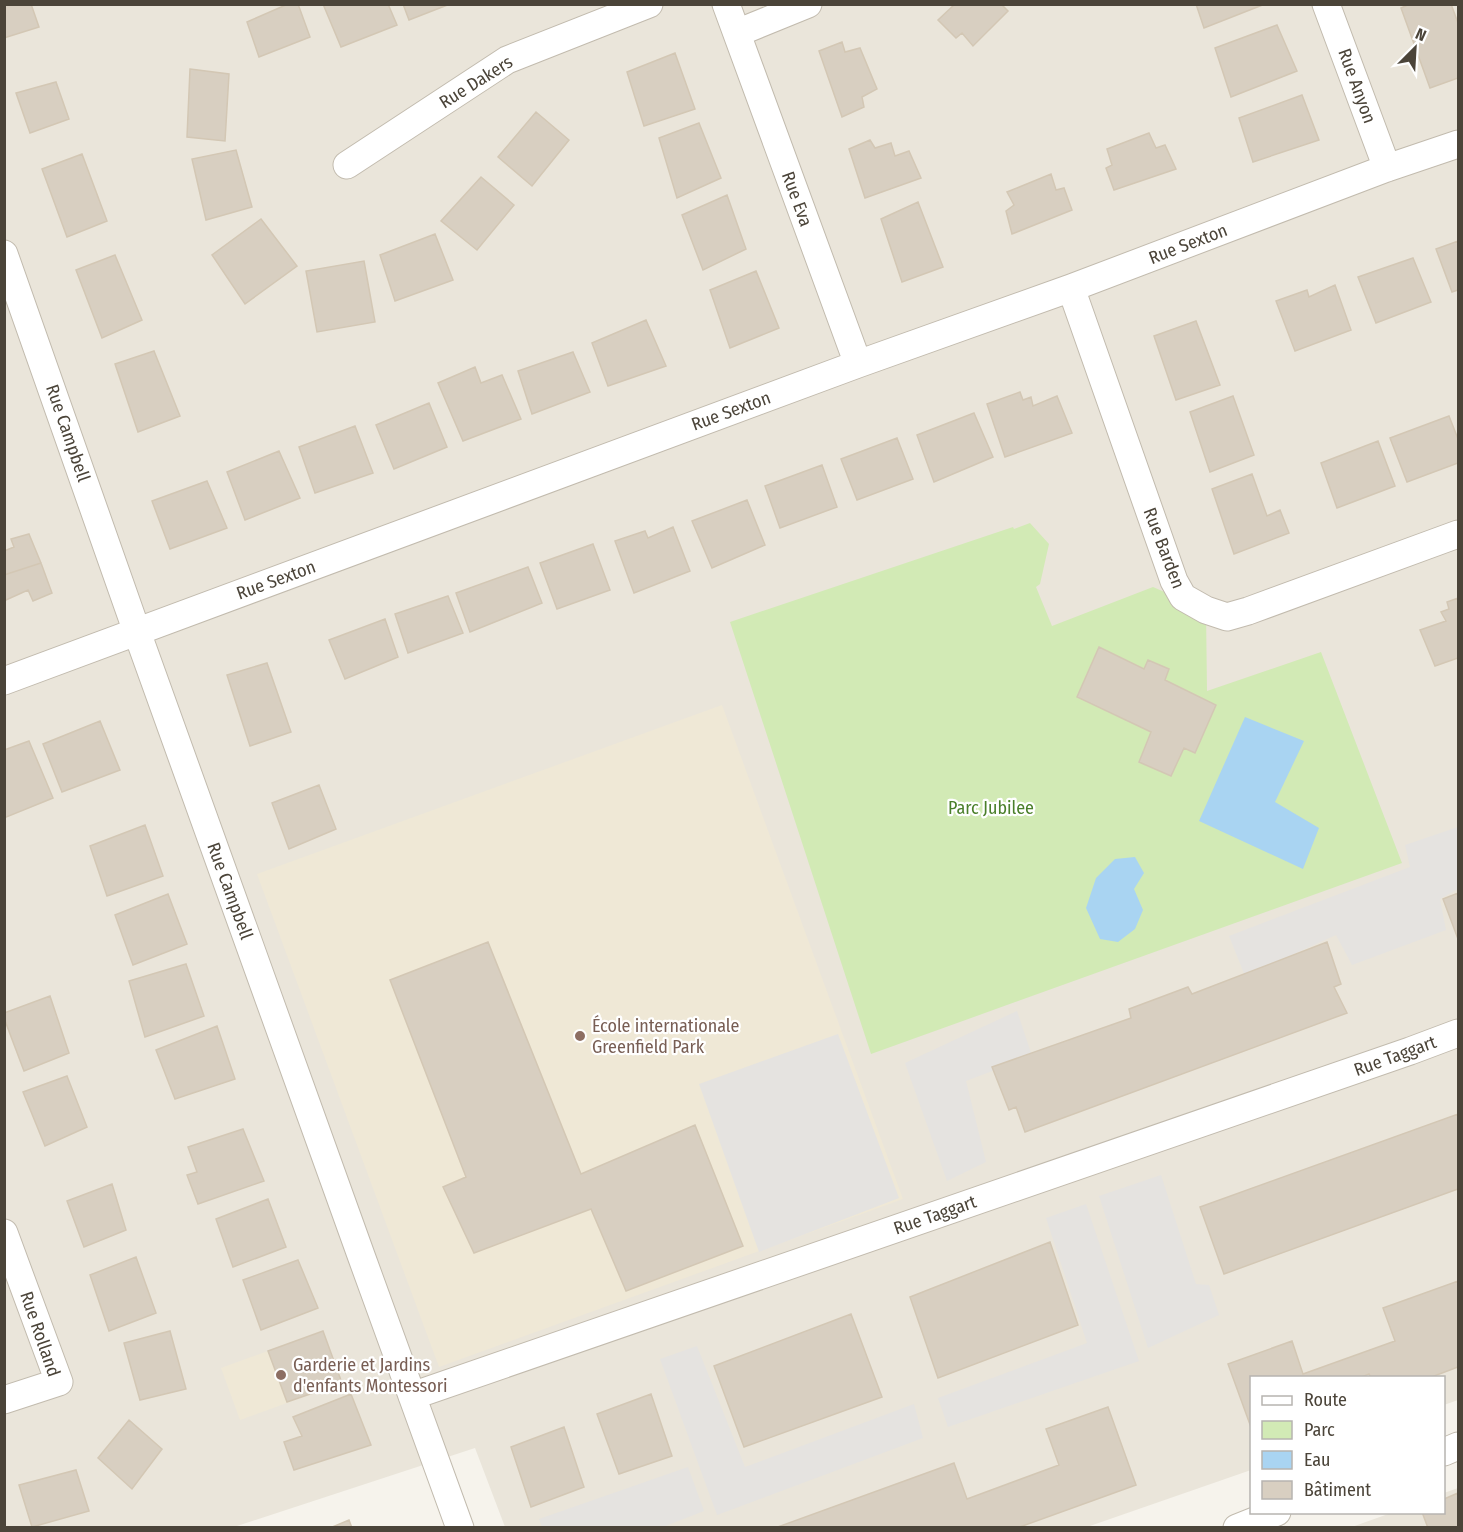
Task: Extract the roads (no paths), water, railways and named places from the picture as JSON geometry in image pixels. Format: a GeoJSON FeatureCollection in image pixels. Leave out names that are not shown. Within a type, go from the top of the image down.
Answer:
{"type":"FeatureCollection","features":[{"type":"Feature","properties":{"kind":"street","name":"Rue Dakers"},"geometry":{"type":"LineString","coordinates":[[347,165],[507,60],[649,4]]}},
{"type":"Feature","properties":{"kind":"street","name":"Rue Eva"},"geometry":{"type":"LineString","coordinates":[[726,4],[858,364]]}},
{"type":"Feature","properties":{"kind":"street"},"geometry":{"type":"LineString","coordinates":[[737,33],[808,4]]}},
{"type":"Feature","properties":{"kind":"street","name":"Rue Anyon"},"geometry":{"type":"LineString","coordinates":[[1326,4],[1387,168]]}},
{"type":"Feature","properties":{"kind":"street","name":"Rue Sexton"},"geometry":{"type":"LineString","coordinates":[[4,681],[858,364],[1071,288],[1387,168],[1458,144]]}},
{"type":"Feature","properties":{"kind":"street","name":"Rue Campbell"},"geometry":{"type":"LineString","coordinates":[[4,254],[137,632],[460,1527]]}},
{"type":"Feature","properties":{"kind":"street","name":"Rue Barden"},"geometry":{"type":"LineString","coordinates":[[1071,288],[1174,581],[1183,597],[1206,610],[1227,617],[1458,534]]}},
{"type":"Feature","properties":{"kind":"street","name":"Rue Taggart"},"geometry":{"type":"LineString","coordinates":[[412,1396],[1458,1033]]}},
{"type":"Feature","properties":{"kind":"street","name":"Rue Rolland"},"geometry":{"type":"LineString","coordinates":[[4,1233],[59,1382],[4,1400]]}},
{"type":"Feature","properties":{"kind":"street"},"geometry":{"type":"LineString","coordinates":[[1237,1527],[1272,1514]]}},
{"type":"Feature","properties":{"kind":"water"},"geometry":{"type":"Polygon","coordinates":[[[1245,717],[1304,741],[1275,802],[1319,828],[1303,869],[1199,821],[1245,717]]]}},
{"type":"Feature","properties":{"kind":"water"},"geometry":{"type":"Polygon","coordinates":[[[1135,857],[1144,873],[1134,889],[1143,910],[1135,929],[1118,942],[1100,939],[1086,908],[1096,878],[1115,859],[1135,857]]]}},
{"type":"Feature","properties":{"kind":"place","name":"École internationale Greenfield Park"},"geometry":{"type":"Point","coordinates":[580,1036]}},
{"type":"Feature","properties":{"kind":"place","name":"Garderie et Jardins d'enfants Montessori"},"geometry":{"type":"Point","coordinates":[281,1375]}},
{"type":"Feature","properties":{"kind":"park label","name":"Parc Jubilee"},"geometry":{"type":"Point","coordinates":[991,808]}}]}
